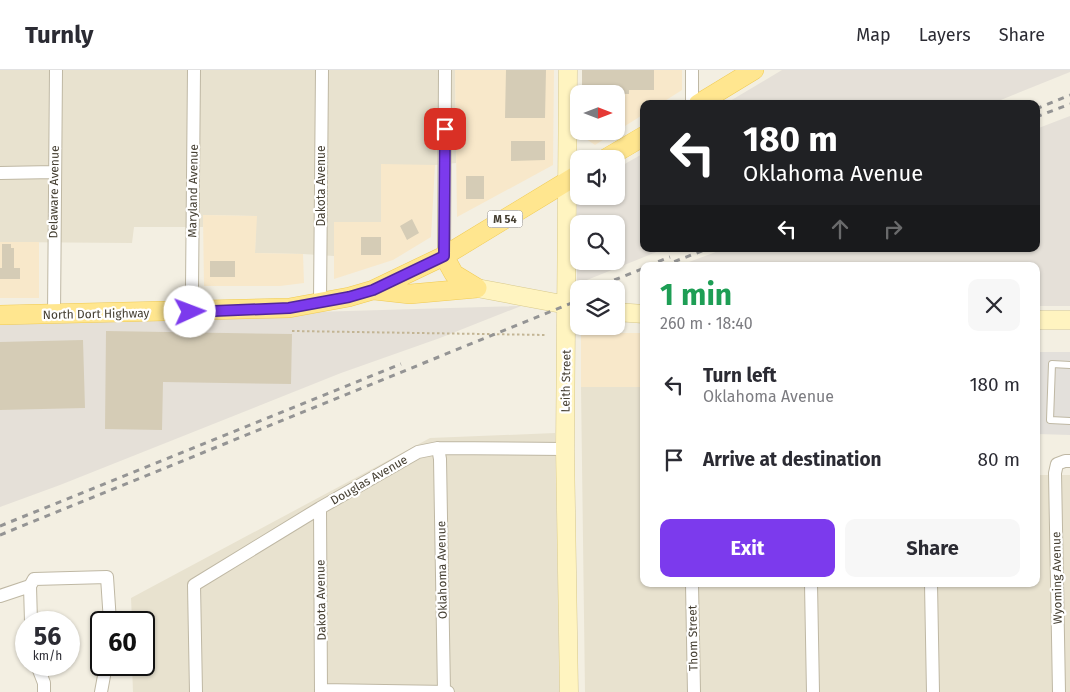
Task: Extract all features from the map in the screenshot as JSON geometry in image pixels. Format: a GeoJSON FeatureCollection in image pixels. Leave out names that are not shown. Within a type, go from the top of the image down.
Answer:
{"type":"FeatureCollection","features":[{"type":"Feature","properties":{"kind":"main road"},"geometry":{"type":"LineString","coordinates":[[705,100],[754,70]]}},
{"type":"Feature","properties":{"kind":"main road"},"geometry":{"type":"LineString","coordinates":[[620,150],[640,138]]}},
{"type":"Feature","properties":{"kind":"main road","name":"North Dort Highway"},"geometry":{"type":"LineString","coordinates":[[0,315],[190,312],[289,308],[349,297],[373,290],[444,256],[570,179]]}},
{"type":"Feature","properties":{"kind":"main road"},"geometry":{"type":"LineString","coordinates":[[444,256],[454,274],[477,288]]}},
{"type":"Feature","properties":{"kind":"main road"},"geometry":{"type":"LineString","coordinates":[[373,290],[410,294],[477,288]]}},
{"type":"Feature","properties":{"kind":"street","name":"Delaware Avenue"},"geometry":{"type":"LineString","coordinates":[[54,315],[56,70]]}},
{"type":"Feature","properties":{"kind":"street","name":"Maryland Avenue"},"geometry":{"type":"LineString","coordinates":[[190,312],[192,288],[194,70]]}},
{"type":"Feature","properties":{"kind":"street","name":"Dakota Avenue"},"geometry":{"type":"LineString","coordinates":[[320,302],[322,70]]}},
{"type":"Feature","properties":{"kind":"street"},"geometry":{"type":"LineString","coordinates":[[444,256],[445,70]]}},
{"type":"Feature","properties":{"kind":"street","name":"Leith Street"},"geometry":{"type":"LineString","coordinates":[[568,70],[572,150]]}},
{"type":"Feature","properties":{"kind":"street"},"geometry":{"type":"LineString","coordinates":[[692,70],[692,100]]}},
{"type":"Feature","properties":{"kind":"street"},"geometry":{"type":"LineString","coordinates":[[0,173],[54,172]]}},
{"type":"Feature","properties":{"kind":"street","name":"Leith Street"},"geometry":{"type":"LineString","coordinates":[[573,205],[573,280]]}},
{"type":"Feature","properties":{"kind":"street"},"geometry":{"type":"LineString","coordinates":[[477,288],[570,305]]}},
{"type":"Feature","properties":{"kind":"street"},"geometry":{"type":"LineString","coordinates":[[625,313],[640,314]]}},
{"type":"Feature","properties":{"kind":"street"},"geometry":{"type":"LineString","coordinates":[[1040,320],[1070,320]]}},
{"type":"Feature","properties":{"kind":"street","name":"Leith Street"},"geometry":{"type":"LineString","coordinates":[[569,692],[565,449],[571,335]]}},
{"type":"Feature","properties":{"kind":"street","name":"Douglas Avenue"},"geometry":{"type":"LineString","coordinates":[[196,692],[194,585],[320,508],[418,452],[438,448],[565,449]]}},
{"type":"Feature","properties":{"kind":"street","name":"Oklahoma Avenue"},"geometry":{"type":"LineString","coordinates":[[438,448],[440,460],[445,692]]}},
{"type":"Feature","properties":{"kind":"street","name":"Wyoming Avenue"},"geometry":{"type":"LineString","coordinates":[[1059,692],[1055,473],[1057,464],[1070,461]]}},
{"type":"Feature","properties":{"kind":"street","name":"Dakota Avenue"},"geometry":{"type":"LineString","coordinates":[[320,508],[321,691]]}},
{"type":"Feature","properties":{"kind":"street"},"geometry":{"type":"LineString","coordinates":[[31,611],[30,586],[34,579],[107,577],[109,611]]}},
{"type":"Feature","properties":{"kind":"street"},"geometry":{"type":"LineString","coordinates":[[0,596],[30,586]]}},
{"type":"Feature","properties":{"kind":"street","name":"Thom Street"},"geometry":{"type":"LineString","coordinates":[[692,587],[694,692]]}},
{"type":"Feature","properties":{"kind":"street"},"geometry":{"type":"LineString","coordinates":[[811,587],[813,692]]}},
{"type":"Feature","properties":{"kind":"street"},"geometry":{"type":"LineString","coordinates":[[931,587],[933,692]]}},
{"type":"Feature","properties":{"kind":"street"},"geometry":{"type":"LineString","coordinates":[[42,676],[44,692]]}},
{"type":"Feature","properties":{"kind":"street"},"geometry":{"type":"LineString","coordinates":[[101,692],[104,676]]}},
{"type":"Feature","properties":{"kind":"street"},"geometry":{"type":"LineString","coordinates":[[321,691],[445,692]]}},
{"type":"Feature","properties":{"kind":"lane"},"geometry":{"type":"LineString","coordinates":[[1070,364],[1052,364],[1050,420],[1070,421]]}},
{"type":"Feature","properties":{"kind":"path"},"geometry":{"type":"LineString","coordinates":[[292,331],[546,335]]}},
{"type":"Feature","properties":{"kind":"shaded area"},"geometry":{"type":"Polygon","coordinates":[[[0,70],[455,70],[456,163],[435,165],[381,222],[334,222],[334,256],[255,253],[256,216],[204,215],[203,227],[134,227],[132,243],[0,242],[0,70]]]}},
{"type":"Feature","properties":{"kind":"shaded area"},"geometry":{"type":"Polygon","coordinates":[[[455,70],[554,70],[553,165],[457,217],[455,70]]]}},
{"type":"Feature","properties":{"kind":"shaded area"},"geometry":{"type":"Polygon","coordinates":[[[582,70],[682,70],[682,90],[666,100],[640,100],[640,117],[625,126],[625,85],[583,85],[582,70]]]}},
{"type":"Feature","properties":{"kind":"shaded area"},"geometry":{"type":"Polygon","coordinates":[[[782,70],[1070,70],[1070,72],[1001,100],[732,100],[782,70]]]}},
{"type":"Feature","properties":{"kind":"shaded area"},"geometry":{"type":"Polygon","coordinates":[[[1070,116],[1070,306],[1040,306],[1040,262],[689,262],[716,252],[1040,252],[1040,127],[1070,116]]]}},
{"type":"Feature","properties":{"kind":"shaded area"},"geometry":{"type":"Polygon","coordinates":[[[588,140],[603,140],[595,145],[588,140]]]}},
{"type":"Feature","properties":{"kind":"shaded area"},"geometry":{"type":"Polygon","coordinates":[[[640,155],[640,252],[657,252],[625,265],[625,215],[577,215],[577,205],[625,205],[625,164],[640,155]]]}},
{"type":"Feature","properties":{"kind":"shaded area"},"geometry":{"type":"Polygon","coordinates":[[[381,164],[435,165],[431,237],[393,260],[334,279],[334,222],[381,222],[381,164]]]}},
{"type":"Feature","properties":{"kind":"shaded area"},"geometry":{"type":"Polygon","coordinates":[[[203,215],[257,216],[255,253],[303,254],[304,283],[280,286],[204,286],[203,215]]]}},
{"type":"Feature","properties":{"kind":"shaded area"},"geometry":{"type":"Polygon","coordinates":[[[0,242],[39,242],[39,298],[0,298],[0,242]]]}},
{"type":"Feature","properties":{"kind":"shaded area"},"geometry":{"type":"Polygon","coordinates":[[[577,270],[612,270],[587,280],[577,280],[577,270]]]}},
{"type":"Feature","properties":{"kind":"shaded area"},"geometry":{"type":"Polygon","coordinates":[[[521,306],[440,338],[341,373],[0,507],[0,321],[521,306]]]}},
{"type":"Feature","properties":{"kind":"shaded area"},"geometry":{"type":"Polygon","coordinates":[[[640,333],[640,387],[581,387],[581,335],[640,333]]]}},
{"type":"Feature","properties":{"kind":"shaded area"},"geometry":{"type":"Polygon","coordinates":[[[1040,352],[1070,352],[1070,435],[1040,434],[1040,352]]]}},
{"type":"Feature","properties":{"kind":"shaded area"},"geometry":{"type":"Polygon","coordinates":[[[581,387],[640,387],[640,587],[1040,587],[1040,475],[1070,475],[1070,692],[585,692],[581,387]]]}},
{"type":"Feature","properties":{"kind":"shaded area"},"geometry":{"type":"Polygon","coordinates":[[[555,433],[560,692],[133,692],[132,676],[155,676],[155,611],[132,611],[131,598],[430,438],[555,433]]]}},
{"type":"Feature","properties":{"kind":"building"},"geometry":{"type":"Polygon","coordinates":[[[506,70],[546,70],[545,118],[505,118],[506,70]]]}},
{"type":"Feature","properties":{"kind":"building"},"geometry":{"type":"Polygon","coordinates":[[[582,70],[654,70],[654,90],[629,90],[629,94],[625,94],[625,85],[582,85],[582,70]]]}},
{"type":"Feature","properties":{"kind":"building"},"geometry":{"type":"Polygon","coordinates":[[[511,141],[545,141],[545,160],[511,161],[511,141]]]}},
{"type":"Feature","properties":{"kind":"building"},"geometry":{"type":"Polygon","coordinates":[[[466,176],[484,176],[484,199],[466,199],[466,176]]]}},
{"type":"Feature","properties":{"kind":"building"},"geometry":{"type":"Polygon","coordinates":[[[412,219],[419,233],[407,240],[400,226],[412,219]]]}},
{"type":"Feature","properties":{"kind":"building"},"geometry":{"type":"Polygon","coordinates":[[[361,237],[381,237],[381,255],[361,255],[361,237]]]}},
{"type":"Feature","properties":{"kind":"building"},"geometry":{"type":"Polygon","coordinates":[[[2,244],[11,244],[11,248],[14,248],[14,268],[20,268],[20,279],[0,279],[2,244]]]}},
{"type":"Feature","properties":{"kind":"building"},"geometry":{"type":"Polygon","coordinates":[[[210,261],[235,261],[235,277],[210,277],[210,261]]]}},
{"type":"Feature","properties":{"kind":"building"},"geometry":{"type":"Polygon","coordinates":[[[106,331],[292,334],[291,384],[163,382],[162,430],[105,429],[106,331]]]}},
{"type":"Feature","properties":{"kind":"building"},"geometry":{"type":"Polygon","coordinates":[[[83,340],[85,408],[0,410],[0,342],[83,340]]]}},
{"type":"Feature","properties":{"kind":"railway"},"geometry":{"type":"LineString","coordinates":[[1040,107],[1070,95]]}},
{"type":"Feature","properties":{"kind":"railway"},"geometry":{"type":"LineString","coordinates":[[1040,115],[1070,104]]}},
{"type":"Feature","properties":{"kind":"railway"},"geometry":{"type":"LineString","coordinates":[[673,262],[699,252]]}},
{"type":"Feature","properties":{"kind":"railway"},"geometry":{"type":"LineString","coordinates":[[657,262],[670,257]]}},
{"type":"Feature","properties":{"kind":"railway"},"geometry":{"type":"LineString","coordinates":[[614,280],[640,270]]}},
{"type":"Feature","properties":{"kind":"railway"},"geometry":{"type":"LineString","coordinates":[[0,535],[570,304]]}},
{"type":"Feature","properties":{"kind":"railway"},"geometry":{"type":"LineString","coordinates":[[0,526],[401,364]]}},
{"type":"Feature","properties":{"kind":"route"},"geometry":{"type":"LineString","coordinates":[[190,312],[289,308],[349,297],[373,290],[444,256],[445,129]]}}]}
